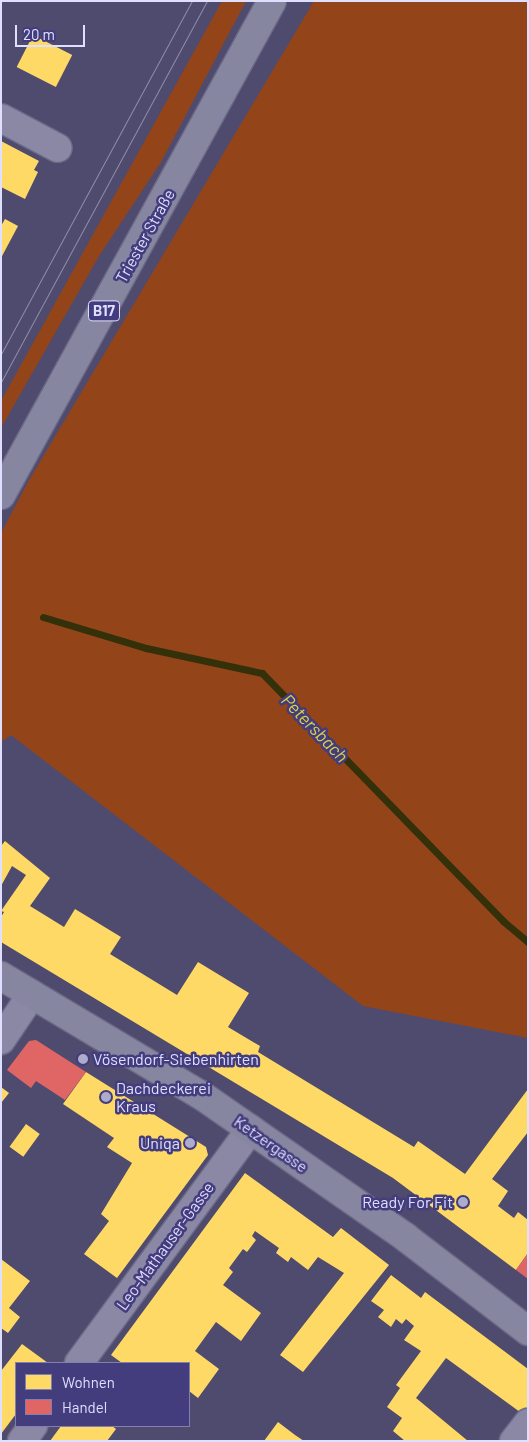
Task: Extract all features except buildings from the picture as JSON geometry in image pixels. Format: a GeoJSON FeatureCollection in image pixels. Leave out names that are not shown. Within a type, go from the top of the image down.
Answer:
{"type":"FeatureCollection","features":[{"type":"Feature","properties":{"kind":"main road","name":"Triester Straße"},"geometry":{"type":"LineString","coordinates":[[1,495],[272,1]]}},
{"type":"Feature","properties":{"kind":"main road","name":"Ketzergasse"},"geometry":{"type":"LineString","coordinates":[[1,976],[251,1129],[405,1237],[528,1331]]}},
{"type":"Feature","properties":{"kind":"street"},"geometry":{"type":"LineString","coordinates":[[1,118],[58,148]]}},
{"type":"Feature","properties":{"kind":"street"},"geometry":{"type":"LineString","coordinates":[[1,1040],[32,994]]}},
{"type":"Feature","properties":{"kind":"street","name":"Leo-Mathauser-Gasse"},"geometry":{"type":"LineString","coordinates":[[80,1362],[251,1129]]}},
{"type":"Feature","properties":{"kind":"street"},"geometry":{"type":"LineString","coordinates":[[514,1441],[528,1423]]}},
{"type":"Feature","properties":{"kind":"street"},"geometry":{"type":"LineString","coordinates":[[22,1441],[32,1427]]}},
{"type":"Feature","properties":{"kind":"shaded area"},"geometry":{"type":"Polygon","coordinates":[[[222,1],[246,1],[161,162],[99,256],[1,428],[1,401],[222,1]]]}},
{"type":"Feature","properties":{"kind":"shaded area"},"geometry":{"type":"Polygon","coordinates":[[[314,1],[528,1],[528,1038],[363,1006],[11,735],[1,742],[1,533],[28,482],[314,1]]]}},
{"type":"Feature","properties":{"kind":"waterway","name":"Petersbach"},"geometry":{"type":"LineString","coordinates":[[43,617],[146,648],[262,673],[503,921],[528,942]]}},
{"type":"Feature","properties":{"kind":"tram line"},"geometry":{"type":"LineString","coordinates":[[1,354],[192,1]]}},
{"type":"Feature","properties":{"kind":"tram line"},"geometry":{"type":"LineString","coordinates":[[1,382],[207,1]]}},
{"type":"Feature","properties":{"kind":"place","name":"Vösendorf-Siebenhirten"},"geometry":{"type":"Point","coordinates":[83,1059]}},
{"type":"Feature","properties":{"kind":"place","name":"Dachdeckerei Kraus"},"geometry":{"type":"Point","coordinates":[106,1097]}},
{"type":"Feature","properties":{"kind":"place","name":"Uniqa"},"geometry":{"type":"Point","coordinates":[190,1143]}},
{"type":"Feature","properties":{"kind":"place","name":"Ready For Fit"},"geometry":{"type":"Point","coordinates":[463,1202]}}]}
